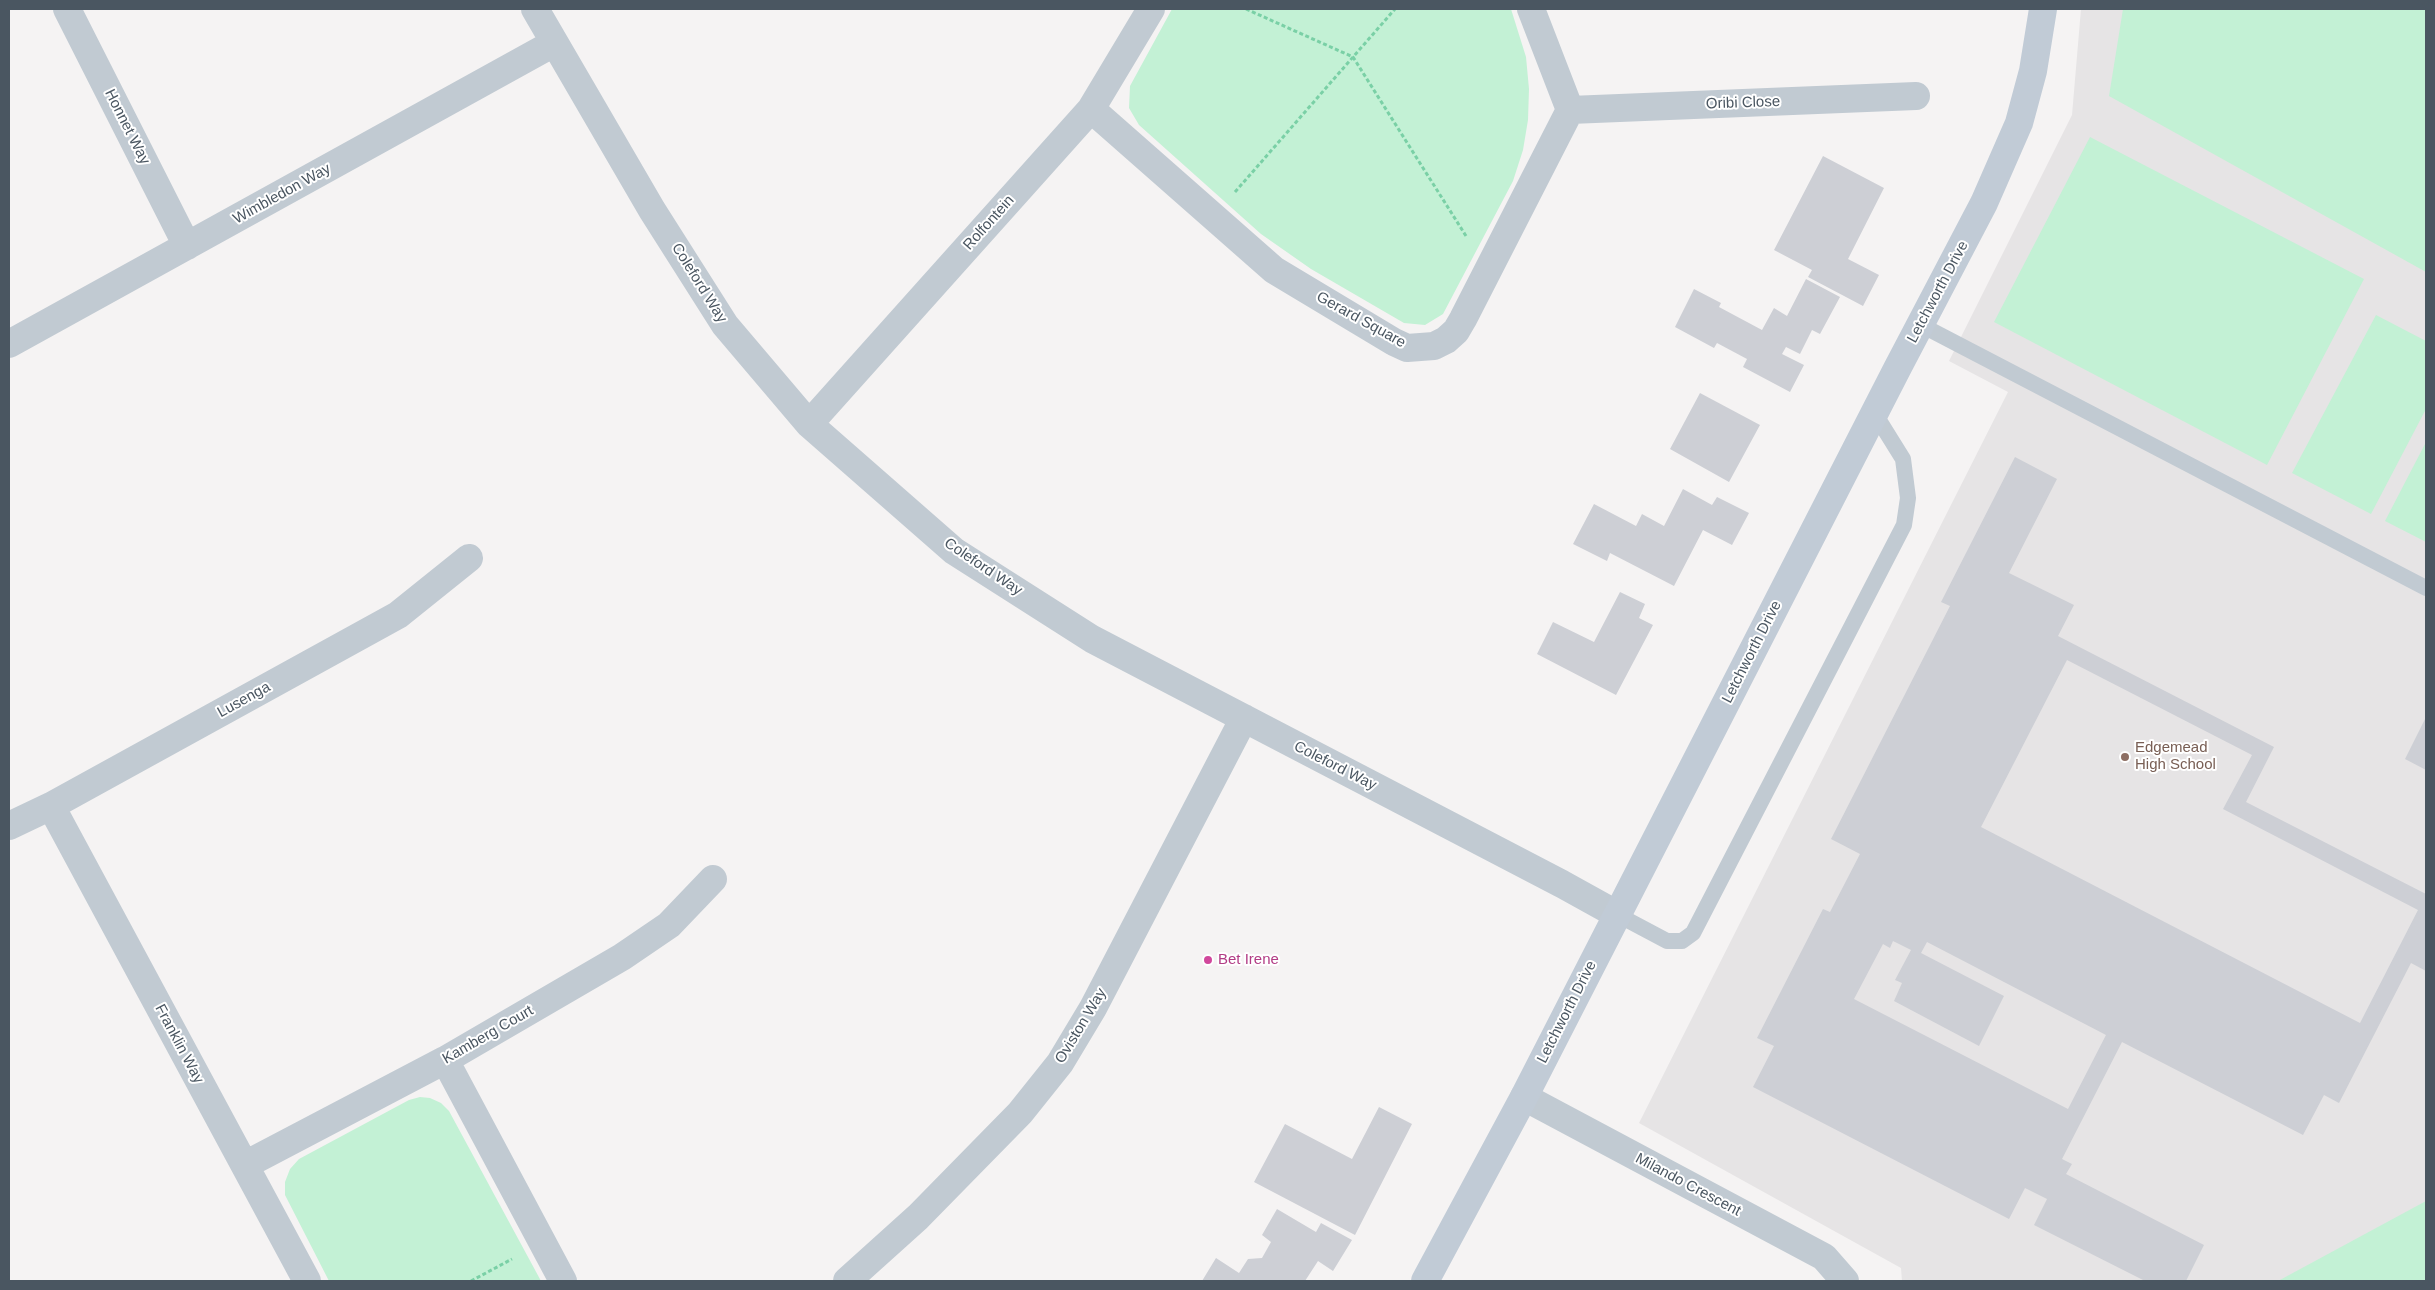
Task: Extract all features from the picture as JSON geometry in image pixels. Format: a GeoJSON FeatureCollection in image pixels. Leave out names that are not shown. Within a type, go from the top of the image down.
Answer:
{"type":"FeatureCollection","features":[{"type":"Feature","properties":{"kind":"street","name":"Honnet Way"},"geometry":{"type":"LineString","coordinates":[[67,9],[187,246]]}},
{"type":"Feature","properties":{"kind":"street","name":"Coleford Way"},"geometry":{"type":"LineString","coordinates":[[535,9],[652,210],[725,325],[809,424],[954,551],[1092,638],[1618,915]]}},
{"type":"Feature","properties":{"kind":"street","name":"Rolfontein"},"geometry":{"type":"LineString","coordinates":[[809,424],[1091,109],[1150,9]]}},
{"type":"Feature","properties":{"kind":"street"},"geometry":{"type":"LineString","coordinates":[[1531,9],[1570,110]]}},
{"type":"Feature","properties":{"kind":"street","name":"Letchworth Drive"},"geometry":{"type":"LineString","coordinates":[[1425,1281],[1524,1097],[1984,203],[2019,123],[2033,71],[2043,9]]}},
{"type":"Feature","properties":{"kind":"street","name":"Wimbledon Way"},"geometry":{"type":"LineString","coordinates":[[9,344],[554,43]]}},
{"type":"Feature","properties":{"kind":"street","name":"Oribi Close"},"geometry":{"type":"LineString","coordinates":[[1570,110],[1916,96]]}},
{"type":"Feature","properties":{"kind":"street","name":"Gerard Square"},"geometry":{"type":"LineString","coordinates":[[1091,109],[1274,270],[1406,348],[1434,346],[1446,340],[1456,331],[1570,110]]}},
{"type":"Feature","properties":{"kind":"street","name":"Lusenga"},"geometry":{"type":"LineString","coordinates":[[9,826],[51,806],[398,616],[469,558]]}},
{"type":"Feature","properties":{"kind":"street","name":"Oviston Way"},"geometry":{"type":"LineString","coordinates":[[847,1281],[918,1217],[1020,1113],[1060,1063],[1093,1008],[1244,718]]}},
{"type":"Feature","properties":{"kind":"street","name":"Franklin Way"},"geometry":{"type":"LineString","coordinates":[[51,806],[307,1281]]}},
{"type":"Feature","properties":{"kind":"street","name":"Kamberg Court"},"geometry":{"type":"LineString","coordinates":[[245,1165],[445,1060],[646,941],[669,925],[713,879]]}},
{"type":"Feature","properties":{"kind":"street"},"geometry":{"type":"LineString","coordinates":[[445,1060],[562,1281]]}},
{"type":"Feature","properties":{"kind":"street","name":"Milando Crescent"},"geometry":{"type":"LineString","coordinates":[[1524,1097],[1824,1257],[1845,1281]]}},
{"type":"Feature","properties":{"kind":"lane"},"geometry":{"type":"LineString","coordinates":[[1921,325],[2426,588]]}},
{"type":"Feature","properties":{"kind":"lane"},"geometry":{"type":"LineString","coordinates":[[1618,915],[1667,942],[1682,941],[1693,933],[1900,534],[1904,525],[1908,498],[1903,459],[1875,414]]}},
{"type":"Feature","properties":{"kind":"path"},"geometry":{"type":"LineString","coordinates":[[1246,9],[1353,57],[1488,271]]}},
{"type":"Feature","properties":{"kind":"path"},"geometry":{"type":"LineString","coordinates":[[1213,216],[1395,9]]}},
{"type":"Feature","properties":{"kind":"path"},"geometry":{"type":"LineString","coordinates":[[471,1281],[542,1243]]}},
{"type":"Feature","properties":{"kind":"shaded area","name":"Edgemead High School"},"geometry":{"type":"Polygon","coordinates":[[[2081,9],[2426,9],[2426,1212],[2292,1281],[1902,1281],[1901,1268],[1639,1123],[2008,392],[1949,361],[2072,115],[2081,9]]]}},
{"type":"Feature","properties":{"kind":"green space"},"geometry":{"type":"Polygon","coordinates":[[[1172,9],[1511,9],[1526,57],[1529,89],[1528,120],[1523,150],[1513,181],[1443,314],[1425,325],[1404,323],[1311,269],[1261,234],[1139,125],[1129,108],[1130,86],[1172,9]]]}},
{"type":"Feature","properties":{"kind":"green space"},"geometry":{"type":"Polygon","coordinates":[[[2123,9],[2426,9],[2426,272],[2109,96],[2123,9]]]}},
{"type":"Feature","properties":{"kind":"green space"},"geometry":{"type":"Polygon","coordinates":[[[2090,137],[2364,279],[2267,465],[1994,322],[2090,137]]]}},
{"type":"Feature","properties":{"kind":"green space"},"geometry":{"type":"Polygon","coordinates":[[[2376,315],[2426,341],[2426,409],[2371,514],[2292,473],[2376,315]]]}},
{"type":"Feature","properties":{"kind":"green space"},"geometry":{"type":"Polygon","coordinates":[[[2426,442],[2426,542],[2385,521],[2426,442]]]}},
{"type":"Feature","properties":{"kind":"green space"},"geometry":{"type":"Polygon","coordinates":[[[420,1097],[430,1098],[441,1103],[449,1111],[541,1281],[329,1281],[285,1195],[285,1182],[290,1169],[299,1159],[409,1100],[420,1097]]]}},
{"type":"Feature","properties":{"kind":"green space"},"geometry":{"type":"Polygon","coordinates":[[[2426,1201],[2426,1281],[2278,1281],[2426,1201]]]}},
{"type":"Feature","properties":{"kind":"building"},"geometry":{"type":"Polygon","coordinates":[[[1823,156],[1884,188],[1848,259],[1879,275],[1863,306],[1808,277],[1812,270],[1774,250],[1823,156]]]}},
{"type":"Feature","properties":{"kind":"building"},"geometry":{"type":"Polygon","coordinates":[[[1806,279],[1840,297],[1820,334],[1812,330],[1800,354],[1786,347],[1782,354],[1804,365],[1790,392],[1743,367],[1747,359],[1717,343],[1714,348],[1675,327],[1694,289],[1721,303],[1719,307],[1762,330],[1774,308],[1787,316],[1806,279]]]}},
{"type":"Feature","properties":{"kind":"building"},"geometry":{"type":"Polygon","coordinates":[[[1700,393],[1760,425],[1729,482],[1670,449],[1700,393]]]}},
{"type":"Feature","properties":{"kind":"building"},"geometry":{"type":"Polygon","coordinates":[[[2015,457],[2057,479],[2009,573],[2074,605],[2058,636],[2274,747],[2246,802],[2426,894],[2426,971],[2411,963],[2339,1103],[2324,1095],[2303,1135],[2122,1042],[2062,1159],[2072,1164],[2066,1174],[2204,1245],[2186,1281],[2145,1281],[2034,1225],[2047,1199],[2025,1188],[2009,1219],[1753,1087],[1774,1046],[1757,1038],[1823,909],[1830,912],[1860,854],[1831,839],[1950,606],[1941,602],[2015,457]],[[2067,660],[1981,827],[2360,1023],[2418,910],[2223,809],[2252,755],[2067,660]],[[1893,941],[1890,948],[1883,944],[1854,999],[2068,1109],[2106,1035],[1927,942],[1921,953],[2004,996],[1979,1046],[1894,1001],[1902,983],[1895,980],[1911,950],[1893,941]]]}},
{"type":"Feature","properties":{"kind":"building"},"geometry":{"type":"Polygon","coordinates":[[[1683,489],[1712,505],[1717,497],[1749,513],[1732,545],[1703,530],[1674,586],[1610,553],[1607,561],[1573,544],[1594,504],[1636,526],[1642,514],[1664,526],[1683,489]]]}},
{"type":"Feature","properties":{"kind":"building"},"geometry":{"type":"Polygon","coordinates":[[[1620,592],[1645,604],[1639,618],[1653,625],[1616,695],[1537,654],[1553,622],[1594,642],[1620,592]]]}},
{"type":"Feature","properties":{"kind":"building"},"geometry":{"type":"Polygon","coordinates":[[[2426,717],[2426,770],[2405,759],[2426,717]]]}},
{"type":"Feature","properties":{"kind":"building"},"geometry":{"type":"Polygon","coordinates":[[[1379,1107],[1412,1124],[1355,1235],[1254,1182],[1285,1124],[1352,1159],[1379,1107]]]}},
{"type":"Feature","properties":{"kind":"building"},"geometry":{"type":"Polygon","coordinates":[[[1277,1209],[1316,1232],[1321,1223],[1352,1240],[1333,1271],[1318,1261],[1305,1281],[1202,1281],[1216,1258],[1239,1273],[1248,1259],[1262,1258],[1271,1242],[1262,1235],[1277,1209]]]}},
{"type":"Feature","properties":{"kind":"place","name":"Edgemead High School"},"geometry":{"type":"Point","coordinates":[2125,757]}},
{"type":"Feature","properties":{"kind":"place","name":"Bet Irene"},"geometry":{"type":"Point","coordinates":[1208,960]}}]}
